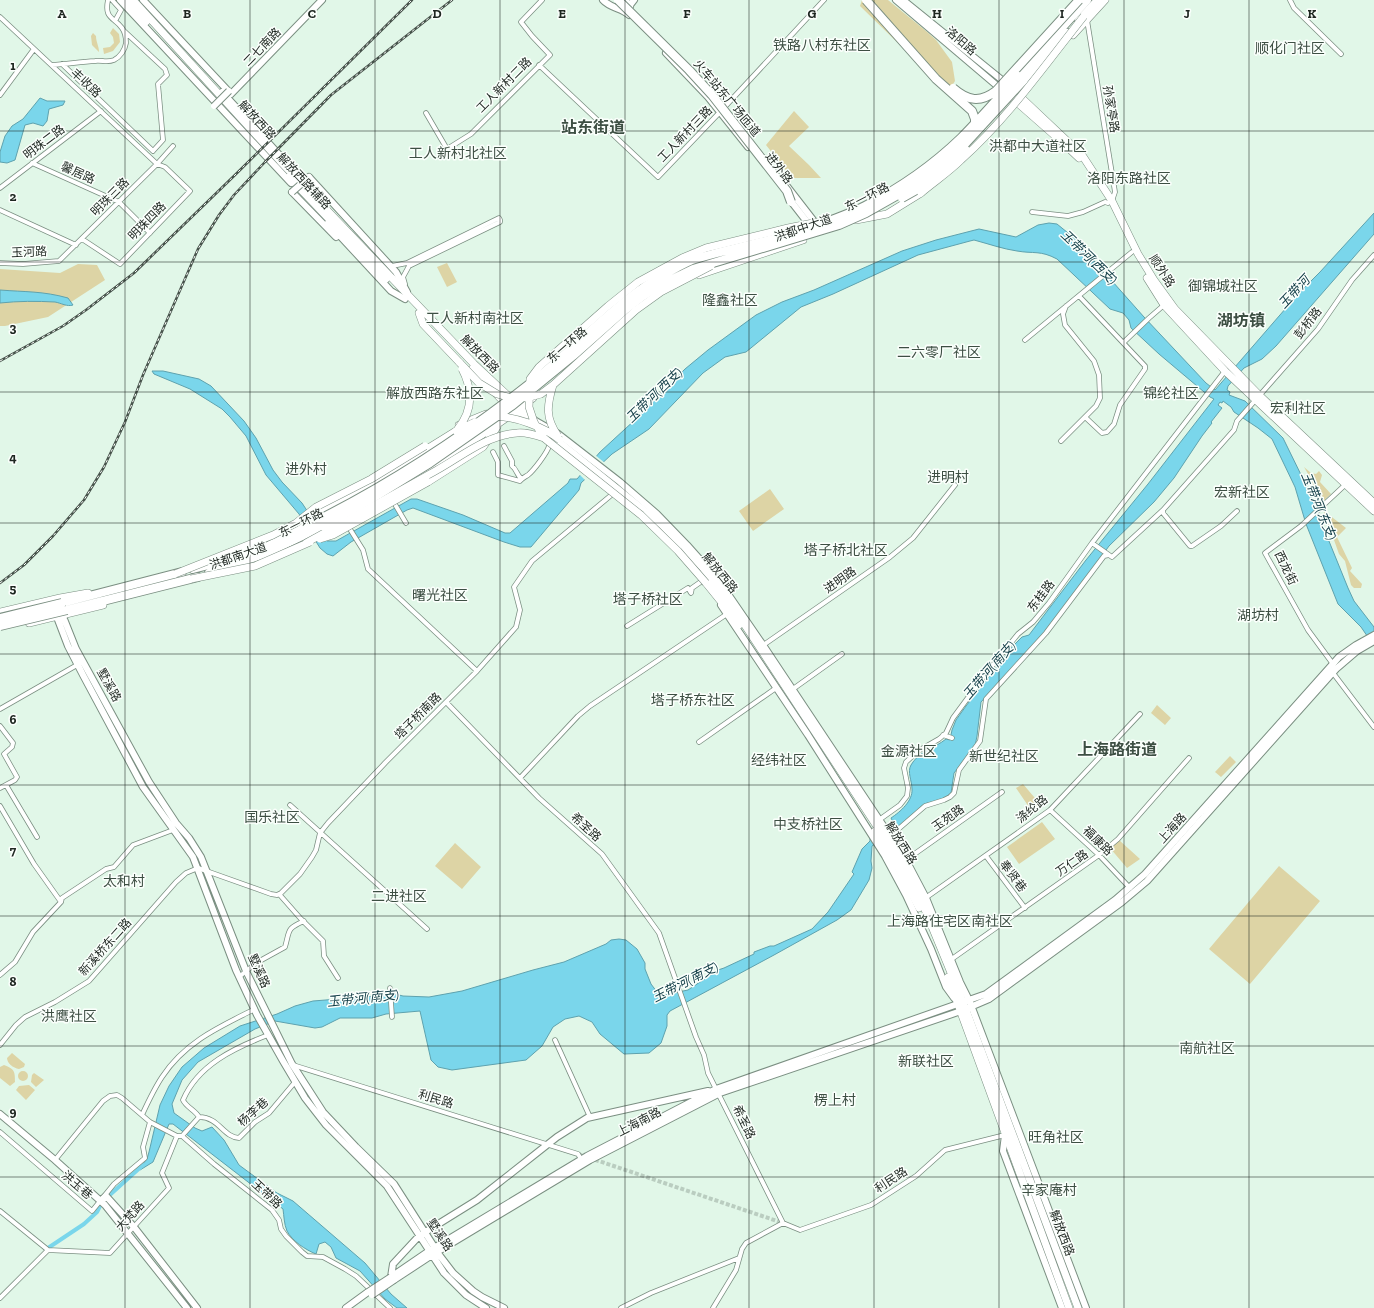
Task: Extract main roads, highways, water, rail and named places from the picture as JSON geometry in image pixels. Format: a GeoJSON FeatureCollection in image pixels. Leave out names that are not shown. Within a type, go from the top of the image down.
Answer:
{"type":"FeatureCollection","features":[{"type":"Feature","properties":{"kind":"highway","name":"火车站东广场匝道"},"geometry":{"type":"LineString","coordinates":[[618,0],[689,70],[712,95],[787,191],[791,202]]}},
{"type":"Feature","properties":{"kind":"highway"},"geometry":{"type":"LineString","coordinates":[[837,222],[878,212],[918,189],[967,149],[973,141],[976,130],[975,119],[972,111],[936,79],[866,0]]}},
{"type":"Feature","properties":{"kind":"highway","name":"东一环路"},"geometry":{"type":"LineString","coordinates":[[0,628],[20,620],[67,610],[191,579],[267,553],[304,536],[368,501],[430,463],[513,405],[573,356],[626,309],[662,284],[693,269],[866,213],[933,171],[965,144],[1085,18],[1098,0]]}},
{"type":"Feature","properties":{"kind":"highway"},"geometry":{"type":"LineString","coordinates":[[894,32],[959,93],[968,98],[978,99],[988,97],[996,91],[1082,1]]}},
{"type":"Feature","properties":{"kind":"highway","name":"东一环路"},"geometry":{"type":"LineString","coordinates":[[0,618],[232,559],[268,546],[389,481],[434,453],[532,382],[621,304],[658,278],[691,261],[837,222],[929,166],[960,139],[1082,1]]}},
{"type":"Feature","properties":{"kind":"main road","name":"解放西路"},"geometry":{"type":"LineString","coordinates":[[133,0],[407,297],[419,313],[505,399],[602,478],[636,502],[662,525],[702,567],[762,647],[888,847],[917,903],[965,1005],[1005,1134],[1069,1308]]}},
{"type":"Feature","properties":{"kind":"main road","name":"解放西路辅路"},"geometry":{"type":"LineString","coordinates":[[137,0],[407,297]]}},
{"type":"Feature","properties":{"kind":"main road"},"geometry":{"type":"LineString","coordinates":[[142,0],[230,92]]}},
{"type":"Feature","properties":{"kind":"main road","name":"二七南路"},"geometry":{"type":"LineString","coordinates":[[230,92],[317,0]]}},
{"type":"Feature","properties":{"kind":"main road","name":"二七南路"},"geometry":{"type":"LineString","coordinates":[[123,1],[130,14],[215,107],[322,0]]}},
{"type":"Feature","properties":{"kind":"main road","name":"进外路"},"geometry":{"type":"LineString","coordinates":[[603,0],[608,4],[628,4]]}},
{"type":"Feature","properties":{"kind":"main road","name":"进外路"},"geometry":{"type":"LineString","coordinates":[[618,0],[628,4],[712,90],[813,223],[819,234]]}},
{"type":"Feature","properties":{"kind":"main road","name":"洛阳路"},"geometry":{"type":"LineString","coordinates":[[896,0],[1004,87]]}},
{"type":"Feature","properties":{"kind":"main road","name":"洛阳路"},"geometry":{"type":"LineString","coordinates":[[903,0],[1004,87]]}},
{"type":"Feature","properties":{"kind":"main road"},"geometry":{"type":"LineString","coordinates":[[910,0],[920,8],[922,16]]}},
{"type":"Feature","properties":{"kind":"main road","name":"洪都中大道"},"geometry":{"type":"LineString","coordinates":[[518,410],[589,350],[632,310],[649,297],[668,286],[856,220],[918,186],[951,160],[1014,96],[1085,18],[1105,0]]}},
{"type":"Feature","properties":{"kind":"main road","name":"解放西路"},"geometry":{"type":"LineString","coordinates":[[123,1],[327,218],[474,364],[505,399]]}},
{"type":"Feature","properties":{"kind":"main road","name":"洪都中大道"},"geometry":{"type":"LineString","coordinates":[[505,399],[549,365],[622,299],[650,278],[699,254],[833,217],[864,203],[911,175],[949,146],[1082,1]]}},
{"type":"Feature","properties":{"kind":"main road","name":"进外路"},"geometry":{"type":"LineString","coordinates":[[628,4],[720,112],[791,202],[813,223]]}},
{"type":"Feature","properties":{"kind":"main road"},"geometry":{"type":"LineString","coordinates":[[856,220],[887,214],[920,193],[960,161],[987,135],[1085,18]]}},
{"type":"Feature","properties":{"kind":"main road","name":"顺外路"},"geometry":{"type":"LineString","coordinates":[[1004,87],[1082,155],[1154,280],[1175,309],[1227,368]]}},
{"type":"Feature","properties":{"kind":"main road"},"geometry":{"type":"LineString","coordinates":[[309,177],[392,266],[400,278],[407,297],[389,294],[344,244],[292,192],[309,177]]}},
{"type":"Feature","properties":{"kind":"main road","name":"顺外路"},"geometry":{"type":"LineString","coordinates":[[1110,202],[1132,252],[1164,305],[1242,382],[1255,400],[1348,483],[1374,504]]}},
{"type":"Feature","properties":{"kind":"main road"},"geometry":{"type":"LineString","coordinates":[[837,222],[788,228],[706,248],[682,258],[638,282],[608,306],[539,367],[530,379],[529,407],[534,422],[544,438],[641,515],[678,551],[704,582],[730,615],[776,688],[876,826]]}},
{"type":"Feature","properties":{"kind":"main road"},"geometry":{"type":"LineString","coordinates":[[419,313],[423,324],[479,383],[497,394],[516,399],[531,397],[541,394],[553,385],[636,310],[661,292],[722,260]]}},
{"type":"Feature","properties":{"kind":"main road"},"geometry":{"type":"LineString","coordinates":[[456,431],[463,423],[468,413],[470,403],[469,383],[460,363]]}},
{"type":"Feature","properties":{"kind":"main road"},"geometry":{"type":"LineString","coordinates":[[553,385],[549,398],[548,412],[552,427],[560,440]]}},
{"type":"Feature","properties":{"kind":"main road","name":"洪都南大道"},"geometry":{"type":"LineString","coordinates":[[0,612],[207,564],[267,544],[298,524],[319,516],[380,483],[433,451],[505,399]]}},
{"type":"Feature","properties":{"kind":"main road","name":"洪都南大道"},"geometry":{"type":"LineString","coordinates":[[0,628],[60,616],[196,581],[248,565],[306,542],[389,494],[479,437],[518,410]]}},
{"type":"Feature","properties":{"kind":"main road"},"geometry":{"type":"LineString","coordinates":[[298,524],[316,507],[371,479],[458,425],[486,414]]}},
{"type":"Feature","properties":{"kind":"main road"},"geometry":{"type":"LineString","coordinates":[[175,574],[298,524],[369,485],[456,431],[485,417],[496,416],[537,426],[554,434],[613,481],[636,502]]}},
{"type":"Feature","properties":{"kind":"main road"},"geometry":{"type":"LineString","coordinates":[[532,421],[549,446],[581,461]]}},
{"type":"Feature","properties":{"kind":"main road"},"geometry":{"type":"LineString","coordinates":[[306,542],[333,535],[428,482],[483,447],[501,422]]}},
{"type":"Feature","properties":{"kind":"main road"},"geometry":{"type":"LineString","coordinates":[[191,579],[255,566],[306,542],[441,468],[475,446],[500,436],[517,433],[529,434],[544,438]]}},
{"type":"Feature","properties":{"kind":"main road","name":"解放西路"},"geometry":{"type":"LineString","coordinates":[[602,478],[613,493],[654,524],[681,550],[709,582],[730,615],[876,826]]}},
{"type":"Feature","properties":{"kind":"main road"},"geometry":{"type":"LineString","coordinates":[[602,478],[658,514],[719,581],[762,647],[792,689],[888,847],[906,860],[923,899]]}},
{"type":"Feature","properties":{"kind":"main road","name":"顺外路"},"geometry":{"type":"LineString","coordinates":[[1348,483],[1374,511]]}},
{"type":"Feature","properties":{"kind":"main road"},"geometry":{"type":"LineString","coordinates":[[613,493],[661,536],[704,582]]}},
{"type":"Feature","properties":{"kind":"main road","name":"墅溪路"},"geometry":{"type":"LineString","coordinates":[[60,598],[60,616],[68,646],[77,665],[143,787],[186,847],[198,868],[239,977],[283,1061],[305,1098],[326,1125],[387,1186],[422,1234]]}},
{"type":"Feature","properties":{"kind":"main road","name":"墅溪路"},"geometry":{"type":"LineString","coordinates":[[51,600],[149,782],[201,857],[246,971],[292,1064],[324,1112],[356,1147],[394,1184],[444,1273],[466,1295],[486,1308]]}},
{"type":"Feature","properties":{"kind":"main road","name":"上海路"},"geometry":{"type":"LineString","coordinates":[[965,1005],[989,999],[1122,902],[1146,881],[1333,672],[1357,648],[1374,635]]}},
{"type":"Feature","properties":{"kind":"main road","name":"上海路"},"geometry":{"type":"LineString","coordinates":[[965,1005],[986,994],[1130,888],[1145,874],[1339,657],[1374,641]]}},
{"type":"Feature","properties":{"kind":"main road","name":"解放西路"},"geometry":{"type":"LineString","coordinates":[[888,847],[901,863],[923,899],[949,961],[1078,1308]]}},
{"type":"Feature","properties":{"kind":"main road"},"geometry":{"type":"LineString","coordinates":[[965,1005],[1086,1308]]}},
{"type":"Feature","properties":{"kind":"main road","name":"上海南路"},"geometry":{"type":"LineString","coordinates":[[346,1308],[433,1251],[581,1159],[717,1091],[965,1005]]}},
{"type":"Feature","properties":{"kind":"main road","name":"上海南路"},"geometry":{"type":"LineString","coordinates":[[393,1278],[392,1264],[422,1234],[477,1200],[557,1137],[590,1117],[717,1091]]}},
{"type":"Feature","properties":{"kind":"main road","name":"上海南路"},"geometry":{"type":"LineString","coordinates":[[433,1251],[590,1160],[717,1091]]}},
{"type":"Feature","properties":{"kind":"main road"},"geometry":{"type":"LineString","coordinates":[[0,1114],[101,1202],[128,1233],[187,1308]]}},
{"type":"Feature","properties":{"kind":"main road"},"geometry":{"type":"LineString","coordinates":[[1005,1134],[1002,1151],[1062,1308]]}},
{"type":"Feature","properties":{"kind":"main road"},"geometry":{"type":"LineString","coordinates":[[101,1202],[108,1197],[134,1227],[197,1308]]}},
{"type":"Feature","properties":{"kind":"main road","name":"墅溪路"},"geometry":{"type":"LineString","coordinates":[[433,1251],[453,1273],[473,1291],[504,1308]]}},
{"type":"Feature","properties":{"kind":"main road","name":"上海南路"},"geometry":{"type":"LineString","coordinates":[[353,1308],[369,1294]]}},
{"type":"Feature","properties":{"kind":"water"},"geometry":{"type":"Polygon","coordinates":[[[40,98],[47,101],[65,101],[63,105],[49,109],[47,121],[43,126],[33,123],[25,125],[15,160],[7,163],[0,162],[0,152],[5,136],[12,126],[23,119],[40,98]]]}},
{"type":"Feature","properties":{"kind":"water"},"geometry":{"type":"Polygon","coordinates":[[[1374,213],[1374,234],[1276,346],[1262,359],[1244,368],[1228,386],[1227,390],[1230,392],[1229,395],[1245,401],[1283,438],[1307,487],[1354,601],[1374,627],[1374,646],[1361,627],[1338,604],[1306,524],[1295,487],[1272,439],[1234,412],[1231,407],[1223,401],[1222,403],[1220,402],[1218,405],[1222,408],[1174,478],[1154,502],[1109,546],[1052,624],[981,702],[975,746],[954,773],[951,793],[943,799],[924,804],[895,830],[872,846],[872,868],[869,880],[851,910],[837,920],[670,1011],[667,1015],[667,1026],[661,1043],[649,1053],[624,1054],[600,1034],[592,1022],[579,1016],[565,1019],[553,1027],[542,1046],[526,1060],[452,1070],[438,1067],[431,1060],[420,1011],[386,1014],[372,1018],[340,1018],[322,1027],[315,1028],[275,1021],[255,1029],[198,1062],[182,1080],[172,1104],[174,1113],[195,1128],[202,1131],[212,1127],[224,1140],[239,1165],[277,1193],[293,1201],[365,1263],[391,1294],[407,1308],[397,1308],[385,1299],[360,1271],[336,1258],[331,1247],[325,1242],[319,1244],[316,1254],[300,1245],[289,1235],[287,1231],[283,1209],[173,1124],[169,1124],[153,1162],[140,1170],[140,1167],[147,1159],[160,1105],[169,1086],[182,1067],[204,1048],[240,1026],[277,1014],[295,1006],[313,1001],[376,996],[387,992],[403,996],[429,997],[462,991],[564,962],[606,944],[611,940],[619,939],[626,940],[637,949],[645,963],[645,969],[651,984],[657,992],[664,995],[688,990],[718,970],[754,954],[754,952],[774,946],[812,929],[828,912],[854,874],[852,872],[862,849],[870,841],[870,837],[894,824],[891,818],[908,802],[912,793],[909,771],[914,761],[922,753],[946,739],[950,740],[956,720],[966,706],[1013,646],[1022,637],[1029,635],[1086,560],[1148,484],[1214,399],[1159,354],[1131,328],[1129,320],[1123,313],[1110,309],[1057,259],[1041,253],[1023,252],[1001,248],[974,240],[918,255],[801,307],[746,352],[725,357],[703,373],[649,429],[612,454],[581,483],[579,490],[531,547],[520,547],[504,542],[413,508],[351,542],[333,556],[327,554],[320,548],[299,514],[266,475],[246,436],[230,417],[222,409],[190,389],[154,374],[152,371],[163,371],[199,379],[211,386],[244,421],[256,438],[273,470],[302,503],[327,541],[336,541],[411,499],[417,499],[463,515],[505,533],[510,533],[568,483],[570,479],[577,479],[600,452],[637,418],[685,369],[756,315],[782,302],[814,290],[902,251],[936,240],[979,229],[1016,237],[1038,225],[1049,223],[1057,224],[1073,237],[1144,317],[1206,383],[1215,390],[1299,293],[1374,213]]]}},
{"type":"Feature","properties":{"kind":"water"},"geometry":{"type":"Polygon","coordinates":[[[0,290],[50,294],[68,298],[73,305],[68,306],[55,302],[41,301],[0,303],[0,290]]]}},
{"type":"Feature","properties":{"kind":"waterway"},"geometry":{"type":"LineString","coordinates":[[48,1248],[84,1224],[97,1212],[102,1202],[143,1165]]}},
{"type":"Feature","properties":{"kind":"tunnel"},"geometry":{"type":"LineString","coordinates":[[578,1154],[783,1223]]}},
{"type":"Feature","properties":{"kind":"railway"},"geometry":{"type":"LineString","coordinates":[[0,361],[63,326],[134,273],[412,0]]}},
{"type":"Feature","properties":{"kind":"railway"},"geometry":{"type":"LineString","coordinates":[[0,583],[24,565],[53,536],[84,500],[104,467],[125,422],[143,375],[198,249],[219,215],[234,195],[331,95],[452,0]]}},
{"type":"Feature","properties":{"kind":"district","name":"铁路八村东社区"},"geometry":{"type":"Point","coordinates":[822,45]}},
{"type":"Feature","properties":{"kind":"district","name":"顺化门社区"},"geometry":{"type":"Point","coordinates":[1290,48]}},
{"type":"Feature","properties":{"kind":"district","name":"站东街道"},"geometry":{"type":"Point","coordinates":[593,127]}},
{"type":"Feature","properties":{"kind":"district","name":"洪都中大道社区"},"geometry":{"type":"Point","coordinates":[1038,146]}},
{"type":"Feature","properties":{"kind":"district","name":"工人新村北社区"},"geometry":{"type":"Point","coordinates":[458,153]}},
{"type":"Feature","properties":{"kind":"district","name":"洛阳东路社区"},"geometry":{"type":"Point","coordinates":[1129,178]}},
{"type":"Feature","properties":{"kind":"district","name":"御锦城社区"},"geometry":{"type":"Point","coordinates":[1223,286]}},
{"type":"Feature","properties":{"kind":"district","name":"隆鑫社区"},"geometry":{"type":"Point","coordinates":[730,300]}},
{"type":"Feature","properties":{"kind":"district","name":"工人新村南社区"},"geometry":{"type":"Point","coordinates":[475,318]}},
{"type":"Feature","properties":{"kind":"district","name":"湖坊镇"},"geometry":{"type":"Point","coordinates":[1241,320]}},
{"type":"Feature","properties":{"kind":"district","name":"二六零厂社区"},"geometry":{"type":"Point","coordinates":[939,352]}},
{"type":"Feature","properties":{"kind":"district","name":"解放西路东社区"},"geometry":{"type":"Point","coordinates":[435,393]}},
{"type":"Feature","properties":{"kind":"district","name":"锦纶社区"},"geometry":{"type":"Point","coordinates":[1171,393]}},
{"type":"Feature","properties":{"kind":"district","name":"宏利社区"},"geometry":{"type":"Point","coordinates":[1298,408]}},
{"type":"Feature","properties":{"kind":"district","name":"进外村"},"geometry":{"type":"Point","coordinates":[306,469]}},
{"type":"Feature","properties":{"kind":"district","name":"进明村"},"geometry":{"type":"Point","coordinates":[948,477]}},
{"type":"Feature","properties":{"kind":"district","name":"宏新社区"},"geometry":{"type":"Point","coordinates":[1242,492]}},
{"type":"Feature","properties":{"kind":"district","name":"塔子桥北社区"},"geometry":{"type":"Point","coordinates":[846,550]}},
{"type":"Feature","properties":{"kind":"district","name":"曙光社区"},"geometry":{"type":"Point","coordinates":[440,595]}},
{"type":"Feature","properties":{"kind":"district","name":"塔子桥社区"},"geometry":{"type":"Point","coordinates":[648,599]}},
{"type":"Feature","properties":{"kind":"district","name":"湖坊村"},"geometry":{"type":"Point","coordinates":[1258,615]}},
{"type":"Feature","properties":{"kind":"district","name":"塔子桥东社区"},"geometry":{"type":"Point","coordinates":[693,700]}},
{"type":"Feature","properties":{"kind":"district","name":"上海路街道"},"geometry":{"type":"Point","coordinates":[1117,749]}},
{"type":"Feature","properties":{"kind":"district","name":"金源社区"},"geometry":{"type":"Point","coordinates":[909,751]}},
{"type":"Feature","properties":{"kind":"district","name":"新世纪社区"},"geometry":{"type":"Point","coordinates":[1004,756]}},
{"type":"Feature","properties":{"kind":"district","name":"经纬社区"},"geometry":{"type":"Point","coordinates":[779,760]}},
{"type":"Feature","properties":{"kind":"district","name":"国乐社区"},"geometry":{"type":"Point","coordinates":[272,817]}},
{"type":"Feature","properties":{"kind":"district","name":"中支桥社区"},"geometry":{"type":"Point","coordinates":[808,824]}},
{"type":"Feature","properties":{"kind":"district","name":"太和村"},"geometry":{"type":"Point","coordinates":[124,881]}},
{"type":"Feature","properties":{"kind":"district","name":"二进社区"},"geometry":{"type":"Point","coordinates":[399,896]}},
{"type":"Feature","properties":{"kind":"district","name":"上海路住宅区南社区"},"geometry":{"type":"Point","coordinates":[950,921]}},
{"type":"Feature","properties":{"kind":"district","name":"洪鹰社区"},"geometry":{"type":"Point","coordinates":[69,1016]}},
{"type":"Feature","properties":{"kind":"district","name":"南航社区"},"geometry":{"type":"Point","coordinates":[1207,1048]}},
{"type":"Feature","properties":{"kind":"district","name":"新联社区"},"geometry":{"type":"Point","coordinates":[926,1061]}},
{"type":"Feature","properties":{"kind":"district","name":"楞上村"},"geometry":{"type":"Point","coordinates":[835,1100]}},
{"type":"Feature","properties":{"kind":"district","name":"旺角社区"},"geometry":{"type":"Point","coordinates":[1056,1137]}},
{"type":"Feature","properties":{"kind":"district","name":"辛家庵村"},"geometry":{"type":"Point","coordinates":[1049,1190]}},
{"type":"Feature","properties":{"kind":"water label","name":"玉带河(西支)"},"geometry":{"type":"Point","coordinates":[1089,257]}},
{"type":"Feature","properties":{"kind":"water label","name":"玉带河"},"geometry":{"type":"Point","coordinates":[1294,292]}},
{"type":"Feature","properties":{"kind":"water label","name":"玉带河(西支)"},"geometry":{"type":"Point","coordinates":[654,395]}},
{"type":"Feature","properties":{"kind":"water label","name":"玉带河(东支)"},"geometry":{"type":"Point","coordinates":[1319,506]}},
{"type":"Feature","properties":{"kind":"water label","name":"玉带河(南支)"},"geometry":{"type":"Point","coordinates":[989,670]}},
{"type":"Feature","properties":{"kind":"water label","name":"玉带河(南支)"},"geometry":{"type":"Point","coordinates":[685,982]}},
{"type":"Feature","properties":{"kind":"water label","name":"玉带河(南支)"},"geometry":{"type":"Point","coordinates":[363,998]}}]}
